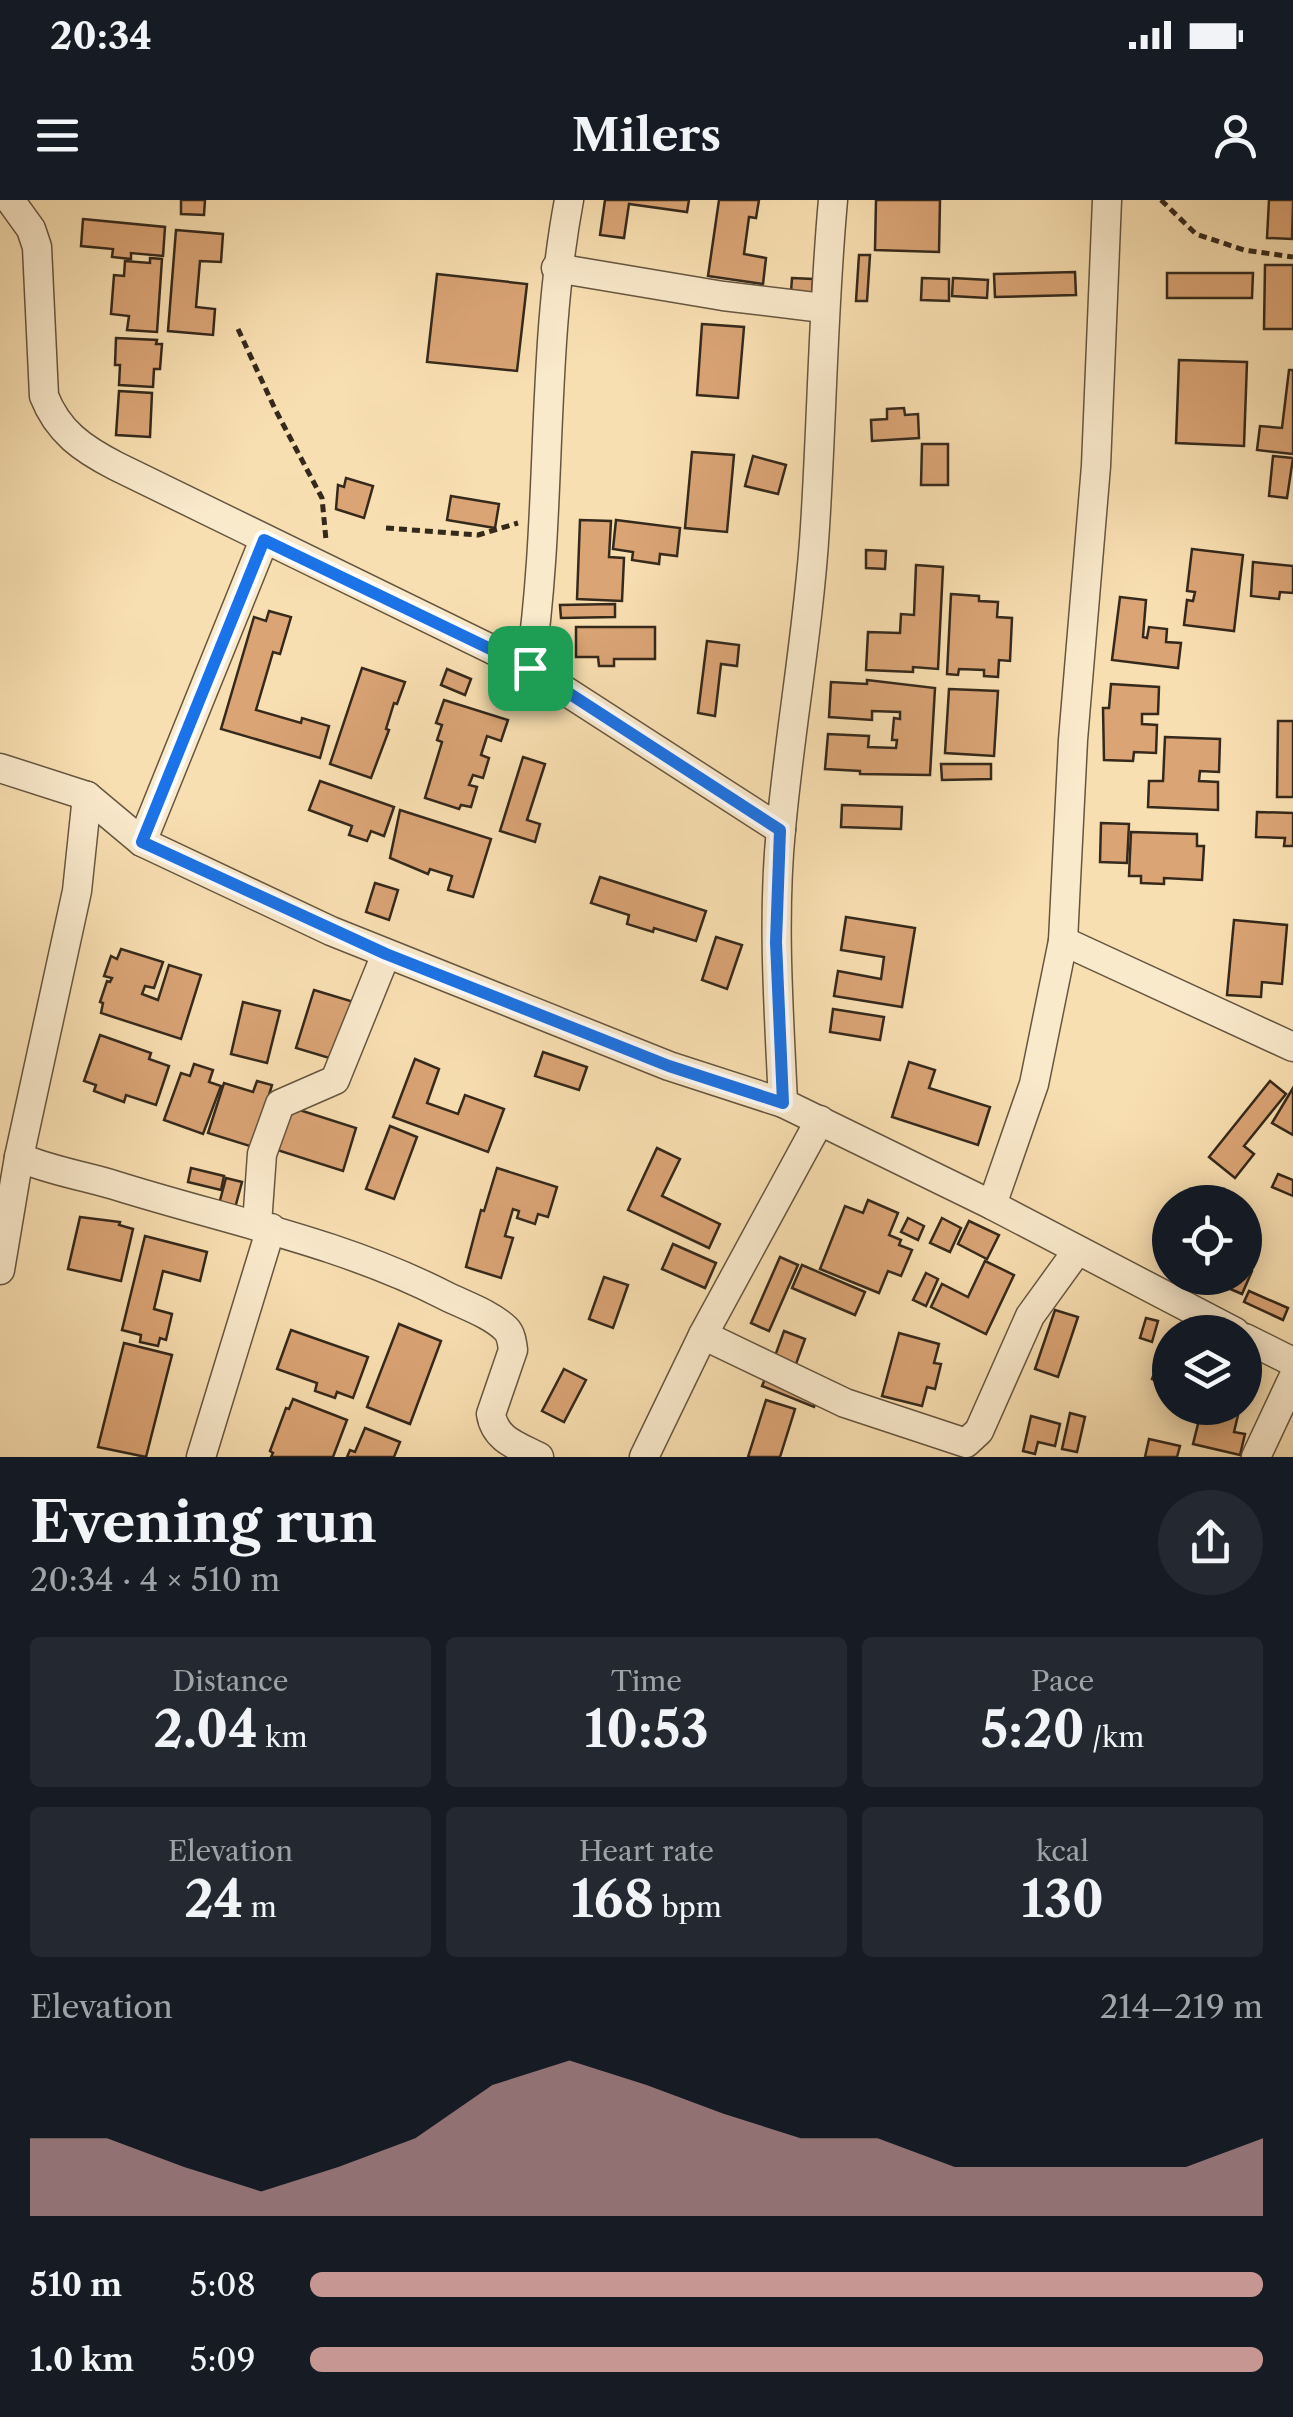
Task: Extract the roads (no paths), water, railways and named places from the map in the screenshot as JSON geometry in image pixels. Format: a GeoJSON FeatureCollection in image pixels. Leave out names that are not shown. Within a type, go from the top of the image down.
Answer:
{"type":"FeatureCollection","features":[{"type":"Feature","properties":{"kind":"street"},"geometry":{"type":"LineString","coordinates":[[10,200],[32,228],[37,247],[44,396],[60,428],[90,452],[329,573],[530,668],[780,830]]}},
{"type":"Feature","properties":{"kind":"street"},"geometry":{"type":"LineString","coordinates":[[530,668],[539,608],[556,268],[569,200]]}},
{"type":"Feature","properties":{"kind":"street"},"geometry":{"type":"LineString","coordinates":[[783,1103],[776,942],[780,830],[815,528],[823,308],[833,200]]}},
{"type":"Feature","properties":{"kind":"street"},"geometry":{"type":"LineString","coordinates":[[992,1205],[1034,1084],[1063,941],[1073,740],[1096,466],[1108,200]]}},
{"type":"Feature","properties":{"kind":"street"},"geometry":{"type":"LineString","coordinates":[[556,268],[823,308]]}},
{"type":"Feature","properties":{"kind":"street"},"geometry":{"type":"LineString","coordinates":[[142,842],[264,540]]}},
{"type":"Feature","properties":{"kind":"street"},"geometry":{"type":"LineString","coordinates":[[0,768],[87,796],[142,842],[386,954],[669,1066],[783,1103],[992,1205],[1201,1315]]}},
{"type":"Feature","properties":{"kind":"street"},"geometry":{"type":"LineString","coordinates":[[0,1270],[19,1157],[77,890],[87,796]]}},
{"type":"Feature","properties":{"kind":"street"},"geometry":{"type":"LineString","coordinates":[[1063,941],[1293,1047]]}},
{"type":"Feature","properties":{"kind":"street"},"geometry":{"type":"LineString","coordinates":[[200,1457],[264,1226],[262,1154],[280,1104],[335,1080],[386,954]]}},
{"type":"Feature","properties":{"kind":"street"},"geometry":{"type":"LineString","coordinates":[[644,1457],[703,1336],[820,1120]]}},
{"type":"Feature","properties":{"kind":"street"},"geometry":{"type":"LineString","coordinates":[[19,1157],[48,1170],[82,1176],[174,1206],[264,1226],[412,1278],[506,1328],[513,1350],[490,1414],[492,1425],[503,1439],[540,1457]]}},
{"type":"Feature","properties":{"kind":"street"},"geometry":{"type":"LineString","coordinates":[[703,1336],[845,1403],[966,1442],[979,1431],[1030,1316],[1077,1251]]}},
{"type":"Feature","properties":{"kind":"street"},"geometry":{"type":"LineString","coordinates":[[1262,1346],[1293,1362]]}},
{"type":"Feature","properties":{"kind":"street"},"geometry":{"type":"LineString","coordinates":[[1256,1457],[1293,1378]]}}]}
